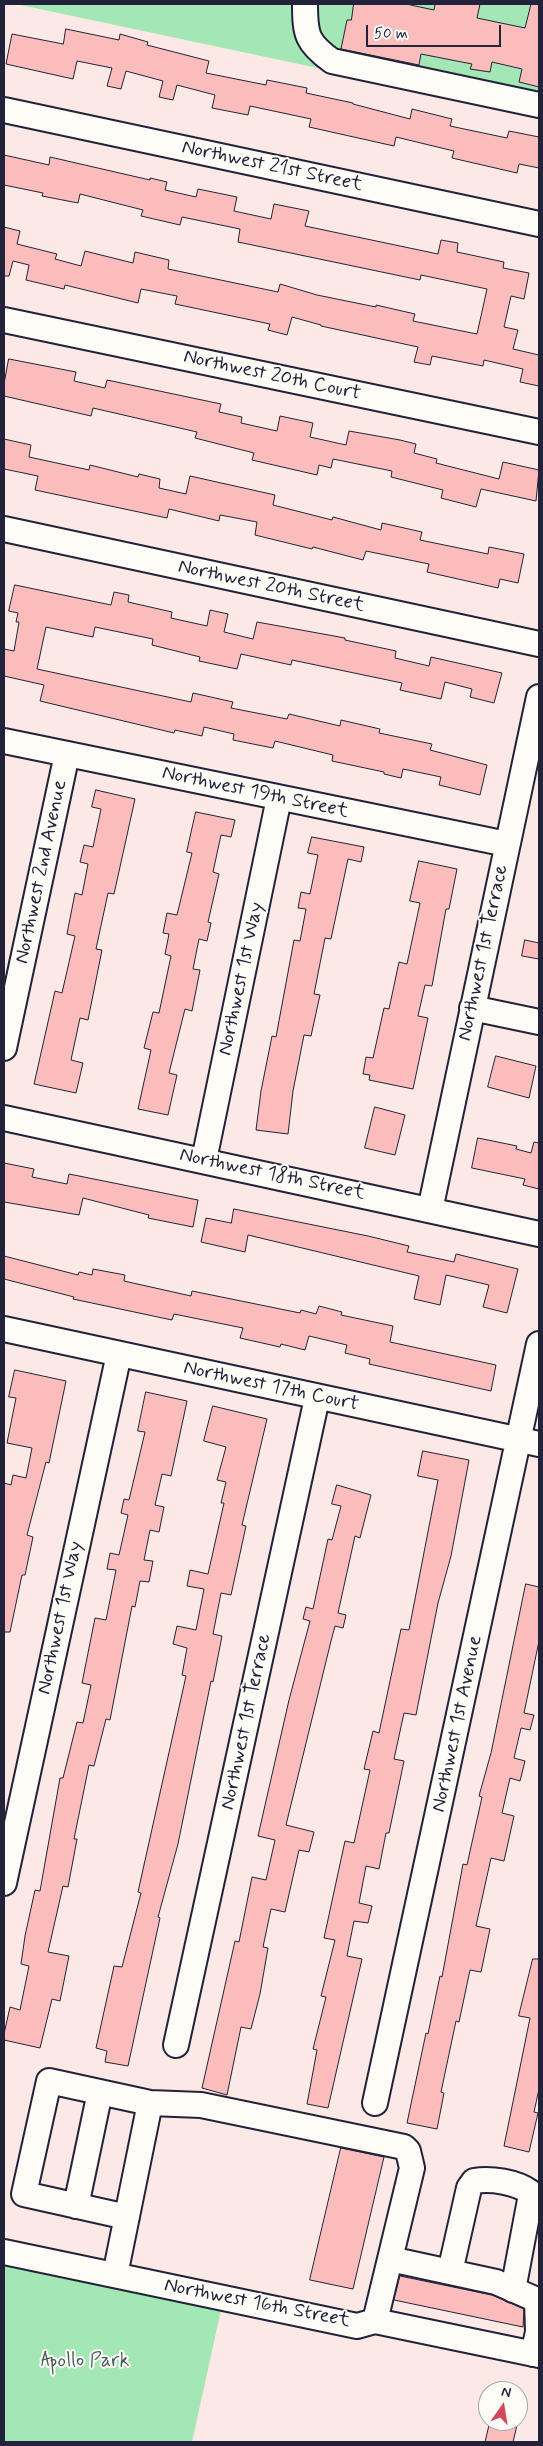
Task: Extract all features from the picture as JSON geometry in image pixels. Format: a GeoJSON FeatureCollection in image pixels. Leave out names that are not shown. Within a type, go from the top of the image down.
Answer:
{"type":"FeatureCollection","features":[{"type":"Feature","properties":{"kind":"street"},"geometry":{"type":"LineString","coordinates":[[306,4],[305,28],[315,48],[332,61],[539,105]]}},
{"type":"Feature","properties":{"kind":"street","name":"Northwest 21st Street"},"geometry":{"type":"LineString","coordinates":[[4,110],[539,224]]}},
{"type":"Feature","properties":{"kind":"street","name":"Northwest 20th Court"},"geometry":{"type":"LineString","coordinates":[[4,320],[539,432]]}},
{"type":"Feature","properties":{"kind":"street","name":"Northwest 20th Street"},"geometry":{"type":"LineString","coordinates":[[4,529],[539,644]]}},
{"type":"Feature","properties":{"kind":"street","name":"Northwest 1st Terrace"},"geometry":{"type":"LineString","coordinates":[[430,1210],[539,696]]}},
{"type":"Feature","properties":{"kind":"street","name":"Northwest 19th Street"},"geometry":{"type":"LineString","coordinates":[[4,741],[507,844]]}},
{"type":"Feature","properties":{"kind":"street","name":"Northwest 2nd Avenue"},"geometry":{"type":"LineString","coordinates":[[4,1048],[67,754]]}},
{"type":"Feature","properties":{"kind":"street","name":"Northwest 1st Way"},"geometry":{"type":"LineString","coordinates":[[204,1160],[279,798]]}},
{"type":"Feature","properties":{"kind":"street"},"geometry":{"type":"LineString","coordinates":[[472,1008],[539,1022]]}},
{"type":"Feature","properties":{"kind":"street","name":"Northwest 18th Street"},"geometry":{"type":"LineString","coordinates":[[4,1118],[539,1234]]}},
{"type":"Feature","properties":{"kind":"street","name":"Northwest 17th Court"},"geometry":{"type":"LineString","coordinates":[[4,1329],[317,1398],[530,1442]]}},
{"type":"Feature","properties":{"kind":"street","name":"Northwest 1st Avenue"},"geometry":{"type":"LineString","coordinates":[[376,2103],[530,1442],[539,1344]]}},
{"type":"Feature","properties":{"kind":"street","name":"Northwest 1st Way"},"geometry":{"type":"LineString","coordinates":[[4,1882],[118,1354]]}},
{"type":"Feature","properties":{"kind":"street","name":"Northwest 1st Terrace"},"geometry":{"type":"LineString","coordinates":[[176,2045],[317,1398]]}},
{"type":"Feature","properties":{"kind":"street"},"geometry":{"type":"LineString","coordinates":[[127,2217],[24,2194],[49,2081],[150,2103],[201,2105],[404,2147],[408,2150],[412,2168],[376,2321]]}},
{"type":"Feature","properties":{"kind":"street"},"geometry":{"type":"LineString","coordinates":[[76,2206],[100,2092]]}},
{"type":"Feature","properties":{"kind":"street"},"geometry":{"type":"LineString","coordinates":[[115,2275],[150,2103]]}},
{"type":"Feature","properties":{"kind":"street"},"geometry":{"type":"LineString","coordinates":[[450,2272],[469,2188],[474,2180],[486,2178],[523,2187],[530,2192],[530,2200],[513,2290]]}},
{"type":"Feature","properties":{"kind":"street","name":"Northwest 16th Street"},"geometry":{"type":"LineString","coordinates":[[4,2252],[357,2326],[376,2321],[536,2355]]}},
{"type":"Feature","properties":{"kind":"street"},"geometry":{"type":"LineString","coordinates":[[390,2259],[496,2282],[538,2300],[536,2355]]}},
{"type":"Feature","properties":{"kind":"green space"},"geometry":{"type":"Polygon","coordinates":[[[16,4],[539,4],[539,115],[16,4]]]}},
{"type":"Feature","properties":{"kind":"green space","name":"Apollo Park"},"geometry":{"type":"Polygon","coordinates":[[[4,2264],[221,2310],[192,2442],[4,2442],[4,2264]]]}},
{"type":"Feature","properties":{"kind":"building"},"geometry":{"type":"Polygon","coordinates":[[[354,4],[406,4],[434,10],[435,4],[480,4],[477,18],[525,28],[531,4],[539,4],[539,87],[519,82],[522,69],[492,62],[490,72],[470,69],[472,64],[421,54],[419,65],[341,49],[347,20],[351,20],[354,4]]]}},
{"type":"Feature","properties":{"kind":"building"},"geometry":{"type":"Polygon","coordinates":[[[66,29],[119,40],[120,34],[148,42],[147,45],[209,61],[206,73],[266,85],[267,80],[307,88],[306,93],[353,103],[410,119],[412,109],[452,119],[450,126],[507,138],[509,131],[539,137],[539,168],[519,164],[517,173],[452,158],[454,151],[396,137],[394,146],[309,127],[311,119],[250,106],[248,115],[212,108],[215,95],[177,85],[173,100],[159,97],[163,81],[126,71],[121,89],[107,86],[112,68],[77,61],[73,79],[6,64],[12,34],[63,44],[66,29]]]}},
{"type":"Feature","properties":{"kind":"building"},"geometry":{"type":"Polygon","coordinates":[[[4,155],[49,165],[50,157],[150,180],[150,178],[167,182],[165,190],[196,197],[198,189],[237,197],[234,211],[271,219],[274,204],[309,211],[305,226],[438,254],[441,240],[458,243],[457,252],[504,262],[503,268],[529,273],[524,299],[511,296],[504,327],[518,330],[513,349],[539,355],[539,386],[520,382],[523,369],[484,360],[483,366],[432,356],[430,365],[414,362],[418,347],[321,326],[292,317],[287,335],[268,330],[270,324],[175,304],[177,296],[141,289],[138,303],[65,285],[64,289],[26,280],[29,265],[13,261],[9,276],[4,276],[4,227],[20,231],[17,244],[57,254],[55,259],[81,266],[85,251],[133,263],[135,252],[169,260],[168,269],[278,292],[280,284],[317,295],[415,314],[413,321],[477,334],[487,289],[421,275],[420,280],[238,242],[240,229],[182,217],[180,225],[141,216],[143,210],[80,194],[78,203],[42,196],[43,193],[4,185],[4,155]]]}},
{"type":"Feature","properties":{"kind":"building"},"geometry":{"type":"Polygon","coordinates":[[[9,359],[76,372],[74,381],[105,388],[107,380],[221,404],[219,412],[242,417],[241,423],[277,431],[280,416],[313,423],[310,437],[346,445],[349,431],[400,440],[416,444],[414,453],[437,459],[436,463],[499,479],[503,462],[539,470],[536,501],[481,489],[476,507],[441,498],[443,490],[391,477],[392,471],[333,459],[331,468],[319,465],[317,475],[252,460],[254,453],[195,438],[197,432],[93,408],[91,416],[4,396],[4,384],[9,359]]]}},
{"type":"Feature","properties":{"kind":"building"},"geometry":{"type":"Polygon","coordinates":[[[4,439],[31,445],[29,457],[89,470],[90,465],[138,477],[139,474],[160,479],[159,488],[186,494],[190,476],[275,495],[273,505],[332,520],[333,517],[381,530],[382,523],[422,532],[420,540],[488,554],[489,547],[524,554],[518,583],[500,579],[498,588],[427,572],[429,564],[366,551],[363,560],[313,547],[312,549],[255,535],[257,522],[220,515],[219,521],[169,509],[167,518],[35,490],[38,476],[4,469],[4,439]]]}},
{"type":"Feature","properties":{"kind":"building"},"geometry":{"type":"Polygon","coordinates":[[[15,585],[111,605],[114,592],[129,595],[128,602],[172,612],[171,618],[207,626],[210,610],[228,614],[224,632],[253,639],[257,622],[345,638],[345,640],[396,651],[395,658],[429,666],[431,657],[502,673],[494,703],[470,697],[472,689],[445,682],[441,699],[400,690],[402,683],[292,660],[291,665],[241,654],[237,669],[199,661],[200,657],[152,645],[153,639],[95,627],[93,637],[46,627],[37,669],[191,702],[193,693],[233,702],[231,708],[287,719],[289,714],[340,726],[341,720],[380,729],[379,733],[432,744],[430,750],[487,765],[480,795],[439,785],[441,777],[403,769],[401,778],[384,774],[384,772],[332,761],[333,755],[275,741],[273,748],[233,740],[234,734],[204,727],[202,736],[175,730],[174,733],[40,701],[44,685],[4,676],[4,649],[14,651],[19,622],[16,622],[18,613],[9,611],[15,585]]]}},
{"type":"Feature","properties":{"kind":"building"},"geometry":{"type":"Polygon","coordinates":[[[96,790],[135,799],[114,894],[108,893],[96,949],[102,950],[88,1020],[80,1018],[71,1060],[83,1063],[76,1093],[34,1084],[55,991],[62,993],[75,936],[67,934],[75,893],[82,895],[88,864],[80,862],[84,845],[93,847],[101,809],[92,807],[96,790]]]}},
{"type":"Feature","properties":{"kind":"building"},"geometry":{"type":"Polygon","coordinates":[[[196,812],[235,820],[231,837],[221,835],[213,872],[219,874],[208,922],[211,923],[207,941],[199,939],[193,969],[200,970],[192,1011],[185,1009],[169,1073],[177,1075],[168,1115],[138,1109],[151,1050],[144,1048],[153,1012],[159,1013],[171,956],[165,954],[169,934],[163,933],[167,913],[177,915],[192,853],[187,852],[196,812]]]}},
{"type":"Feature","properties":{"kind":"building"},"geometry":{"type":"Polygon","coordinates":[[[312,837],[364,847],[361,862],[348,859],[331,939],[325,938],[314,994],[320,995],[311,1036],[304,1035],[293,1091],[288,1134],[256,1130],[261,1091],[272,1036],[276,1037],[294,940],[300,941],[306,909],[298,908],[301,892],[310,894],[318,855],[308,853],[312,837]]]}},
{"type":"Feature","properties":{"kind":"building"},"geometry":{"type":"Polygon","coordinates":[[[419,861],[457,869],[449,909],[446,909],[432,986],[425,985],[418,1016],[428,1018],[413,1089],[369,1080],[370,1075],[363,1074],[366,1057],[373,1058],[384,1008],[389,1009],[399,962],[407,964],[420,903],[410,901],[419,861]]]}},
{"type":"Feature","properties":{"kind":"building"},"geometry":{"type":"Polygon","coordinates":[[[525,940],[539,943],[539,959],[522,956],[525,940]]]}},
{"type":"Feature","properties":{"kind":"building"},"geometry":{"type":"Polygon","coordinates":[[[496,1056],[536,1066],[529,1098],[488,1087],[496,1056]]]}},
{"type":"Feature","properties":{"kind":"building"},"geometry":{"type":"Polygon","coordinates":[[[375,1107],[405,1115],[395,1155],[365,1148],[375,1107]]]}},
{"type":"Feature","properties":{"kind":"building"},"geometry":{"type":"Polygon","coordinates":[[[478,1138],[517,1146],[516,1149],[531,1153],[534,1142],[539,1143],[539,1189],[523,1185],[525,1179],[472,1168],[478,1138]]]}},
{"type":"Feature","properties":{"kind":"building"},"geometry":{"type":"Polygon","coordinates":[[[4,1163],[34,1169],[32,1177],[67,1184],[69,1174],[198,1200],[193,1227],[148,1218],[149,1215],[83,1198],[79,1215],[4,1202],[4,1163]]]}},
{"type":"Feature","properties":{"kind":"building"},"geometry":{"type":"Polygon","coordinates":[[[234,1209],[368,1236],[409,1246],[407,1252],[454,1262],[456,1254],[518,1269],[507,1313],[483,1307],[489,1285],[446,1275],[440,1305],[414,1299],[419,1276],[248,1235],[245,1252],[201,1242],[206,1218],[231,1223],[234,1209]]]}},
{"type":"Feature","properties":{"kind":"building"},"geometry":{"type":"Polygon","coordinates":[[[4,1256],[78,1275],[79,1272],[92,1275],[93,1269],[125,1275],[124,1281],[191,1296],[192,1291],[300,1313],[301,1310],[316,1314],[319,1306],[342,1312],[341,1315],[393,1326],[390,1342],[496,1365],[491,1391],[369,1364],[370,1359],[345,1353],[347,1345],[309,1336],[305,1350],[281,1344],[280,1347],[240,1338],[243,1328],[174,1314],[172,1320],[73,1299],[74,1297],[4,1279],[4,1256]]]}},
{"type":"Feature","properties":{"kind":"building"},"geometry":{"type":"Polygon","coordinates":[[[15,1370],[66,1381],[49,1463],[46,1462],[27,1535],[33,1537],[25,1575],[22,1575],[10,1632],[4,1632],[4,1483],[11,1485],[13,1475],[26,1478],[32,1448],[7,1443],[16,1398],[9,1397],[15,1370]]]}},
{"type":"Feature","properties":{"kind":"building"},"geometry":{"type":"Polygon","coordinates":[[[146,1392],[187,1401],[171,1476],[162,1474],[155,1505],[164,1507],[159,1532],[150,1530],[144,1560],[153,1561],[149,1582],[140,1581],[135,1607],[132,1606],[110,1720],[106,1719],[94,1766],[89,1765],[74,1839],[77,1839],[68,1887],[63,1886],[48,1952],[69,1956],[60,2001],[52,1999],[40,2048],[4,2040],[4,2034],[10,2007],[20,2010],[29,1966],[21,1964],[25,1936],[35,1890],[40,1891],[60,1778],[63,1778],[77,1722],[83,1723],[91,1685],[82,1683],[95,1618],[106,1620],[116,1570],[107,1569],[110,1553],[119,1555],[128,1515],[121,1513],[124,1499],[129,1500],[145,1432],[138,1431],[146,1392]]]}},
{"type":"Feature","properties":{"kind":"building"},"geometry":{"type":"Polygon","coordinates":[[[213,1406],[267,1419],[242,1525],[246,1526],[231,1595],[221,1593],[213,1634],[222,1636],[213,1682],[211,1681],[178,1844],[158,1917],[160,1918],[128,2066],[105,2062],[107,2051],[96,2048],[114,1966],[122,1967],[141,1893],[138,1892],[186,1676],[182,1675],[187,1648],[173,1644],[177,1626],[196,1630],[204,1589],[187,1586],[190,1570],[208,1574],[224,1503],[221,1503],[226,1482],[217,1480],[226,1447],[204,1441],[213,1406]]]}},
{"type":"Feature","properties":{"kind":"building"},"geometry":{"type":"Polygon","coordinates":[[[423,1451],[469,1460],[451,1556],[438,1603],[416,1715],[404,1713],[394,1759],[404,1761],[389,1833],[386,1833],[379,1869],[366,1866],[359,1903],[372,1906],[368,1923],[354,1921],[347,1956],[362,1959],[328,2108],[307,2104],[317,2050],[313,2049],[326,1997],[321,1996],[335,1940],[324,1938],[345,1841],[354,1843],[370,1770],[364,1769],[373,1731],[379,1733],[401,1629],[409,1630],[438,1480],[418,1476],[423,1451]]]}},
{"type":"Feature","properties":{"kind":"building"},"geometry":{"type":"Polygon","coordinates":[[[337,1485],[371,1495],[360,1538],[355,1536],[338,1613],[346,1615],[343,1628],[335,1626],[286,1825],[314,1832],[309,1852],[299,1850],[285,1912],[271,1909],[263,1947],[268,1948],[260,1994],[251,2029],[241,2027],[227,2095],[202,2088],[235,1941],[239,1942],[252,1877],[266,1880],[275,1840],[258,1836],[289,1700],[310,1621],[303,1619],[306,1607],[313,1609],[328,1539],[332,1540],[341,1506],[332,1504],[337,1485]]]}},
{"type":"Feature","properties":{"kind":"building"},"geometry":{"type":"Polygon","coordinates":[[[526,1584],[539,1587],[539,1641],[524,1713],[534,1715],[530,1730],[521,1728],[514,1758],[525,1761],[520,1781],[510,1778],[502,1813],[514,1816],[504,1861],[491,1858],[476,1926],[490,1929],[481,1972],[470,1970],[459,2022],[456,2021],[441,2092],[444,2093],[437,2129],[407,2123],[426,2033],[428,2034],[440,1976],[442,1977],[463,1864],[467,1865],[482,1797],[479,1796],[491,1753],[526,1584]]]}},
{"type":"Feature","properties":{"kind":"building"},"geometry":{"type":"Polygon","coordinates":[[[533,1959],[539,1959],[539,2089],[534,2112],[538,2113],[529,2152],[504,2146],[530,2018],[519,2016],[533,1959]]]}},
{"type":"Feature","properties":{"kind":"building"},"geometry":{"type":"Polygon","coordinates":[[[341,2148],[384,2157],[353,2289],[310,2280],[341,2148]]]}},
{"type":"Feature","properties":{"kind":"building"},"geometry":{"type":"Polygon","coordinates":[[[400,2276],[492,2295],[524,2309],[523,2327],[394,2300],[400,2276]]]}},
{"type":"Feature","properties":{"kind":"building"},"geometry":{"type":"Polygon","coordinates":[[[488,2431],[516,2431],[513,2442],[485,2442],[488,2431]]]}}]}
